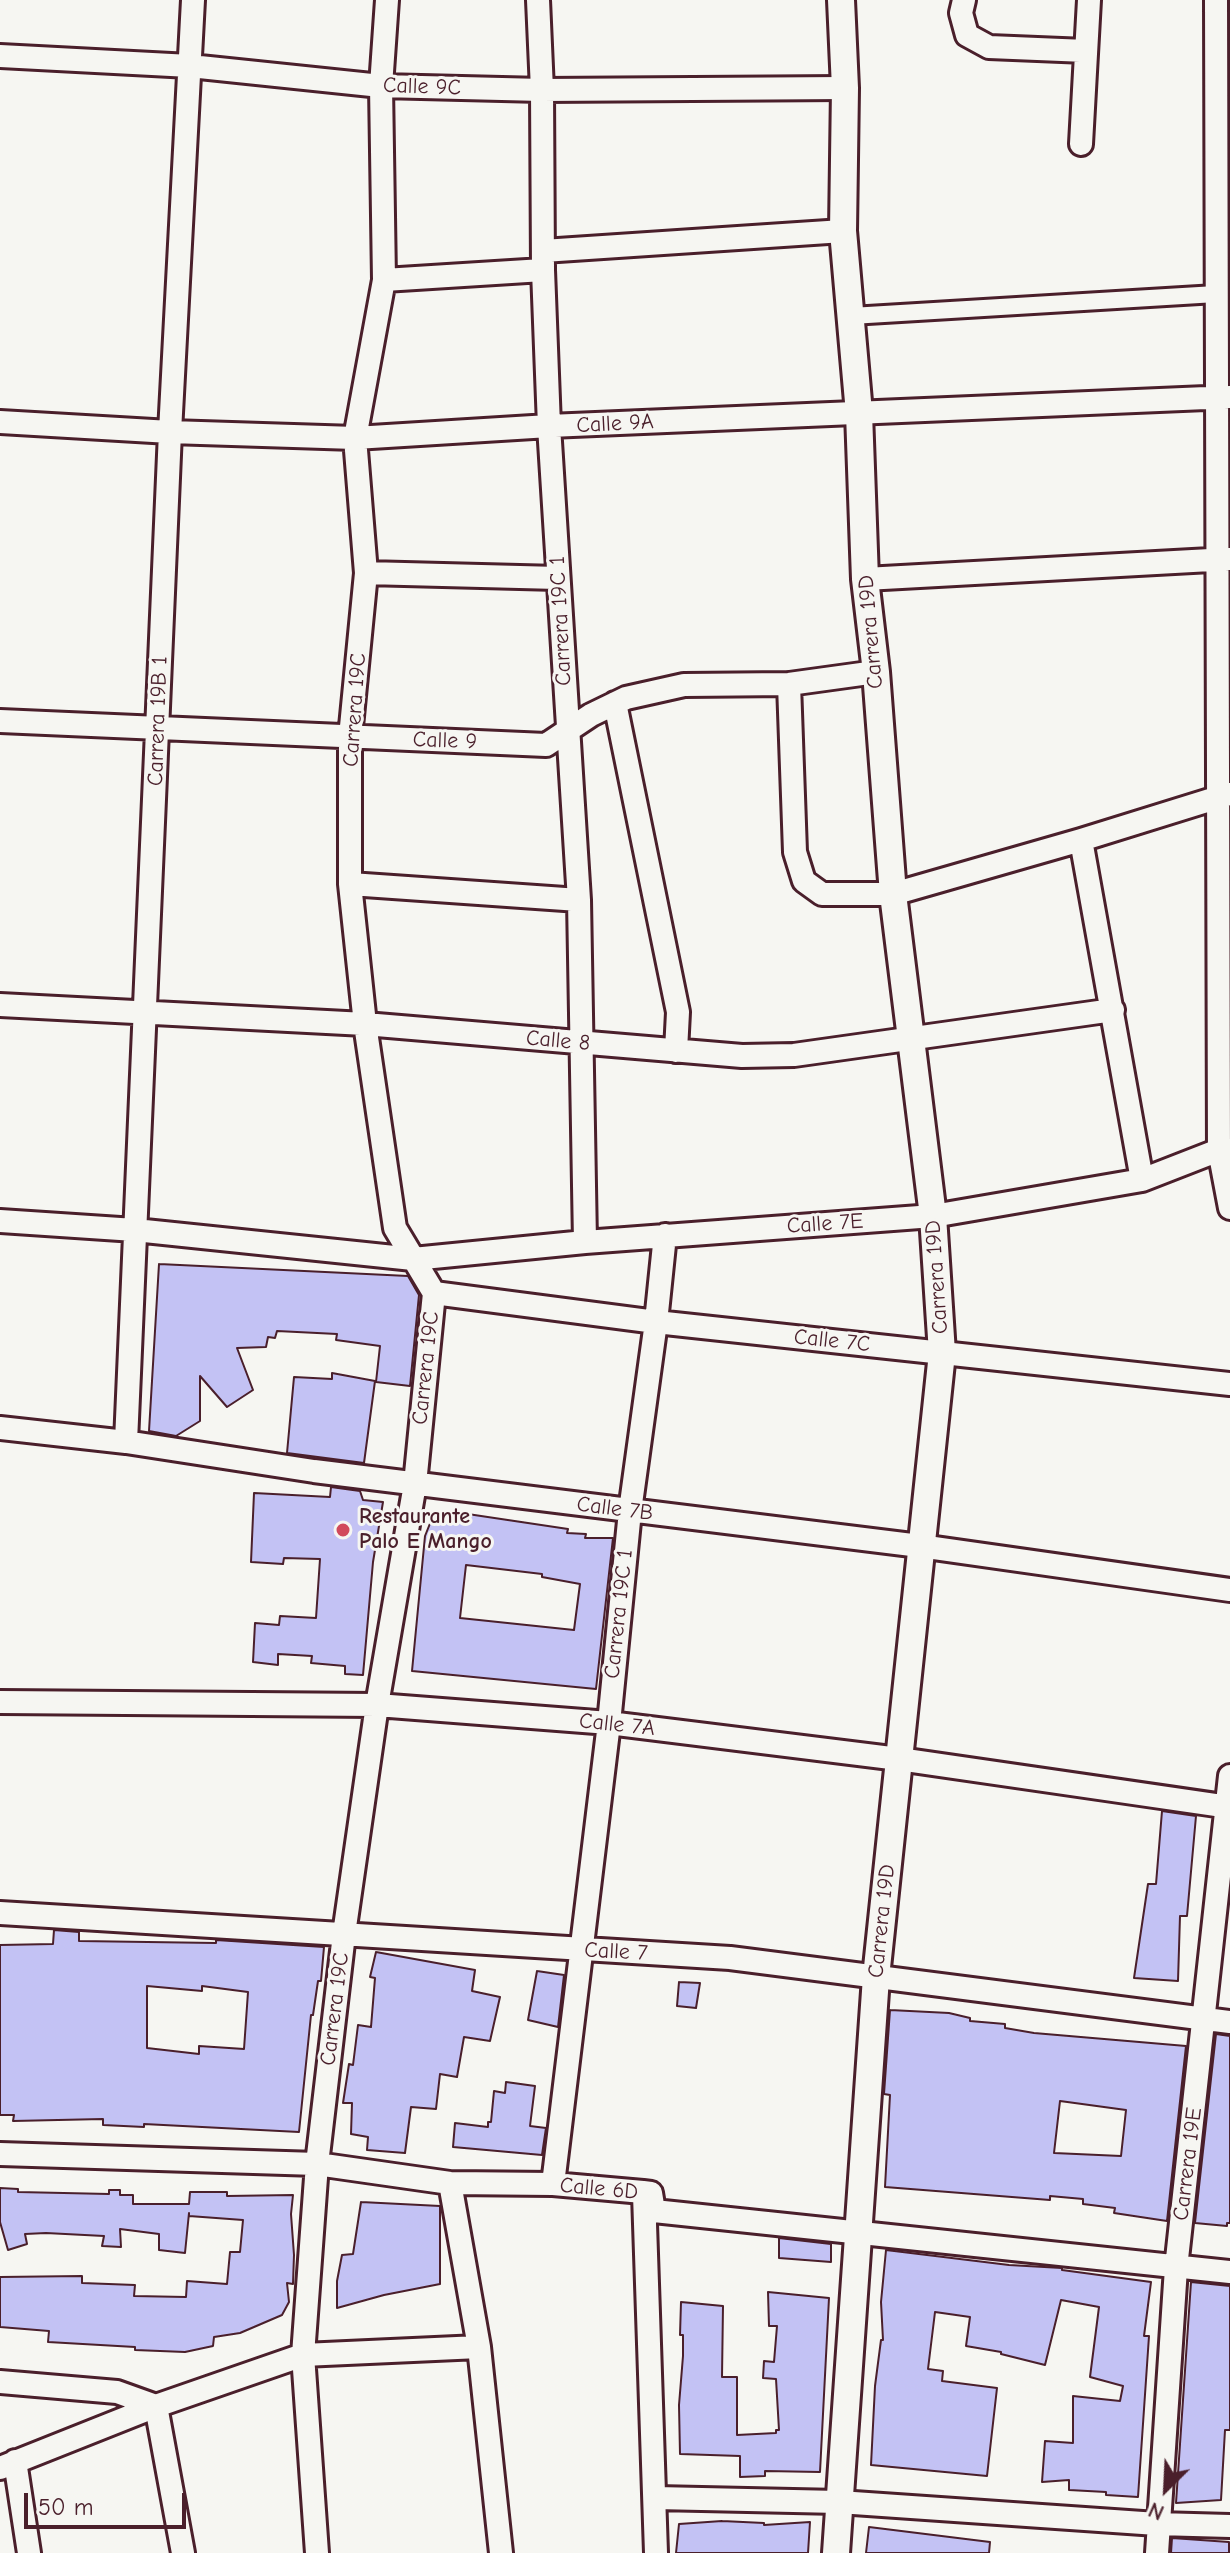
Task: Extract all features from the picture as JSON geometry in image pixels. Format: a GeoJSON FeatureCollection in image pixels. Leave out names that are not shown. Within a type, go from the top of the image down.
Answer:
{"type":"FeatureCollection","features":[{"type":"Feature","properties":{"kind":"street","name":"Carrera 19B 1"},"geometry":{"type":"LineString","coordinates":[[126,1442],[170,432],[193,0]]}},
{"type":"Feature","properties":{"kind":"street","name":"Carrera 19C"},"geometry":{"type":"LineString","coordinates":[[317,2553],[303,2355],[317,2164],[344,1934],[377,1705],[415,1484],[434,1293],[395,1228],[365,1024],[350,884],[350,737],[366,573],[355,438],[384,280],[381,86],[387,0]]}},
{"type":"Feature","properties":{"kind":"street","name":"Carrera 19C 1"},"geometry":{"type":"LineString","coordinates":[[538,0],[549,426],[579,900],[585,1242]]}},
{"type":"Feature","properties":{"kind":"street","name":"Carrera 19D"},"geometry":{"type":"LineString","coordinates":[[836,2553],[876,1977],[942,1353],[933,1216],[893,894],[876,672],[865,579],[859,413],[843,231],[845,88],[841,0]]}},
{"type":"Feature","properties":{"kind":"street"},"geometry":{"type":"LineString","coordinates":[[964,0],[961,13],[967,35],[989,47],[1086,51]]}},
{"type":"Feature","properties":{"kind":"street"},"geometry":{"type":"LineString","coordinates":[[1081,144],[1089,0]]}},
{"type":"Feature","properties":{"kind":"street"},"geometry":{"type":"LineString","coordinates":[[1216,0],[1216,294],[1224,397],[1224,1150],[1230,1208]]}},
{"type":"Feature","properties":{"kind":"street","name":"Calle 9C"},"geometry":{"type":"LineString","coordinates":[[0,56],[190,66],[381,86],[542,90],[845,88]]}},
{"type":"Feature","properties":{"kind":"street"},"geometry":{"type":"LineString","coordinates":[[384,280],[543,260],[843,231]]}},
{"type":"Feature","properties":{"kind":"street"},"geometry":{"type":"LineString","coordinates":[[851,316],[1216,294]]}},
{"type":"Feature","properties":{"kind":"street","name":"Calle 9A"},"geometry":{"type":"LineString","coordinates":[[0,422],[355,438],[549,426],[1224,397]]}},
{"type":"Feature","properties":{"kind":"street"},"geometry":{"type":"LineString","coordinates":[[865,579],[1224,559]]}},
{"type":"Feature","properties":{"kind":"street"},"geometry":{"type":"LineString","coordinates":[[366,573],[558,578]]}},
{"type":"Feature","properties":{"kind":"street","name":"Calle 9"},"geometry":{"type":"LineString","coordinates":[[0,721],[546,745],[626,698],[684,685],[789,684],[876,672]]}},
{"type":"Feature","properties":{"kind":"street"},"geometry":{"type":"LineString","coordinates":[[789,684],[795,852],[804,881],[822,894],[893,894],[1081,840],[1224,794]]}},
{"type":"Feature","properties":{"kind":"street"},"geometry":{"type":"LineString","coordinates":[[615,703],[678,1012],[676,1051]]}},
{"type":"Feature","properties":{"kind":"street"},"geometry":{"type":"LineString","coordinates":[[1081,840],[1142,1180]]}},
{"type":"Feature","properties":{"kind":"street"},"geometry":{"type":"LineString","coordinates":[[350,884],[579,900]]}},
{"type":"Feature","properties":{"kind":"street","name":"Calle 8"},"geometry":{"type":"LineString","coordinates":[[0,1005],[365,1024],[742,1056],[794,1055],[1113,1010]]}},
{"type":"Feature","properties":{"kind":"street","name":"Calle 7E"},"geometry":{"type":"LineString","coordinates":[[413,1259],[665,1235],[933,1216],[1142,1180],[1224,1150]]}},
{"type":"Feature","properties":{"kind":"street"},"geometry":{"type":"LineString","coordinates":[[0,1221],[135,1230],[413,1259]]}},
{"type":"Feature","properties":{"kind":"street","name":"Carrera 19C 1"},"geometry":{"type":"LineString","coordinates":[[553,2184],[609,1723],[630,1511],[665,1235]]}},
{"type":"Feature","properties":{"kind":"street","name":"Calle 7C"},"geometry":{"type":"LineString","coordinates":[[434,1293],[656,1322],[1230,1384]]}},
{"type":"Feature","properties":{"kind":"street","name":"Calle 7B"},"geometry":{"type":"LineString","coordinates":[[0,1428],[126,1442],[415,1484],[920,1546],[1230,1590]]}},
{"type":"Feature","properties":{"kind":"street","name":"Calle 7A"},"geometry":{"type":"LineString","coordinates":[[0,1702],[377,1705],[609,1723],[899,1759],[1228,1807]]}},
{"type":"Feature","properties":{"kind":"street","name":"Carrera 19E"},"geometry":{"type":"LineString","coordinates":[[1157,2553],[1176,2268],[1230,1776]]}},
{"type":"Feature","properties":{"kind":"street","name":"Calle 7"},"geometry":{"type":"LineString","coordinates":[[0,1913],[730,1958],[1230,2022]]}},
{"type":"Feature","properties":{"kind":"street","name":"Calle 6D"},"geometry":{"type":"LineString","coordinates":[[0,2154],[317,2164],[450,2183],[553,2184],[643,2192],[651,2193],[654,2211],[1230,2272]]}},
{"type":"Feature","properties":{"kind":"street"},"geometry":{"type":"LineString","coordinates":[[450,2183],[479,2347],[501,2553]]}},
{"type":"Feature","properties":{"kind":"street"},"geometry":{"type":"LineString","coordinates":[[643,2192],[656,2553]]}},
{"type":"Feature","properties":{"kind":"street"},"geometry":{"type":"LineString","coordinates":[[29,2553],[8,2465],[156,2406],[303,2355],[479,2347]]}},
{"type":"Feature","properties":{"kind":"street"},"geometry":{"type":"LineString","coordinates":[[0,2382],[117,2392],[156,2406]]}},
{"type":"Feature","properties":{"kind":"street"},"geometry":{"type":"LineString","coordinates":[[156,2406],[183,2553]]}},
{"type":"Feature","properties":{"kind":"street"},"geometry":{"type":"LineString","coordinates":[[656,2498],[839,2502],[1157,2524],[1230,2526]]}},
{"type":"Feature","properties":{"kind":"building"},"geometry":{"type":"Polygon","coordinates":[[[159,1264],[408,1276],[419,1295],[410,1386],[376,1382],[380,1346],[336,1340],[337,1334],[277,1331],[275,1338],[268,1337],[266,1347],[237,1348],[253,1390],[227,1407],[200,1376],[200,1421],[176,1436],[149,1431],[159,1264]]]}},
{"type":"Feature","properties":{"kind":"building"},"geometry":{"type":"Polygon","coordinates":[[[332,1373],[375,1381],[364,1463],[287,1453],[294,1377],[332,1379],[332,1373]]]}},
{"type":"Feature","properties":{"kind":"building"},"geometry":{"type":"Polygon","coordinates":[[[331,1487],[360,1491],[363,1500],[383,1502],[373,1562],[363,1675],[345,1674],[345,1666],[311,1663],[312,1656],[278,1654],[278,1665],[253,1662],[255,1623],[279,1625],[280,1616],[316,1618],[320,1559],[284,1558],[283,1564],[251,1562],[254,1493],[330,1497],[331,1487]]]}},
{"type":"Feature","properties":{"kind":"building"},"geometry":{"type":"Polygon","coordinates":[[[461,1513],[568,1529],[567,1533],[586,1534],[585,1538],[613,1538],[596,1689],[412,1671],[425,1536],[431,1521],[443,1514],[461,1513]],[[466,1565],[460,1618],[574,1630],[580,1584],[542,1577],[542,1574],[466,1565]]]}},
{"type":"Feature","properties":{"kind":"building"},"geometry":{"type":"Polygon","coordinates":[[[1162,1811],[1196,1816],[1187,1916],[1180,1916],[1178,1981],[1134,1978],[1148,1884],[1156,1884],[1162,1811]]]}},
{"type":"Feature","properties":{"kind":"building"},"geometry":{"type":"Polygon","coordinates":[[[54,1930],[79,1932],[79,1941],[216,1943],[216,1940],[324,1947],[321,1981],[318,1981],[311,2015],[299,2132],[144,2124],[144,2127],[103,2125],[103,2119],[13,2121],[14,2115],[0,2115],[0,1945],[53,1944],[54,1930]],[[147,1986],[147,2048],[199,2054],[199,2046],[244,2049],[248,1992],[202,1986],[202,1991],[147,1986]]]}},
{"type":"Feature","properties":{"kind":"building"},"geometry":{"type":"Polygon","coordinates":[[[376,1952],[475,1970],[472,1991],[500,1997],[490,2041],[464,2037],[457,2077],[440,2074],[436,2109],[411,2107],[405,2153],[367,2150],[368,2137],[351,2134],[352,2103],[343,2103],[349,2064],[353,2065],[358,2025],[371,2027],[375,1978],[370,1977],[376,1952]]]}},
{"type":"Feature","properties":{"kind":"building"},"geometry":{"type":"Polygon","coordinates":[[[537,1971],[564,1975],[558,2027],[528,2020],[537,1971]]]}},
{"type":"Feature","properties":{"kind":"building"},"geometry":{"type":"Polygon","coordinates":[[[679,1982],[700,1983],[696,2008],[677,2006],[679,1982]]]}},
{"type":"Feature","properties":{"kind":"building"},"geometry":{"type":"Polygon","coordinates":[[[890,2010],[949,2013],[970,2018],[970,2021],[1005,2024],[1005,2028],[1034,2033],[1186,2046],[1167,2221],[1114,2213],[1115,2208],[1083,2204],[1083,2199],[1050,2196],[1050,2200],[885,2187],[890,2095],[884,2094],[890,2010]],[[1060,2101],[1054,2153],[1121,2156],[1126,2110],[1060,2101]]]}},
{"type":"Feature","properties":{"kind":"building"},"geometry":{"type":"Polygon","coordinates":[[[1216,2034],[1230,2036],[1230,2223],[1227,2226],[1195,2223],[1216,2034]]]}},
{"type":"Feature","properties":{"kind":"building"},"geometry":{"type":"Polygon","coordinates":[[[506,2082],[535,2086],[530,2126],[546,2128],[542,2155],[453,2147],[455,2123],[488,2127],[494,2091],[505,2093],[506,2082]]]}},
{"type":"Feature","properties":{"kind":"building"},"geometry":{"type":"Polygon","coordinates":[[[0,2188],[18,2189],[18,2192],[109,2194],[109,2190],[120,2190],[120,2195],[133,2195],[133,2204],[189,2204],[190,2192],[227,2192],[227,2196],[293,2195],[293,2284],[287,2283],[289,2302],[282,2315],[240,2333],[214,2337],[213,2346],[185,2352],[48,2342],[49,2331],[0,2327],[0,2277],[82,2276],[82,2283],[135,2285],[134,2296],[186,2297],[187,2281],[227,2284],[230,2252],[240,2252],[243,2220],[189,2216],[189,2213],[185,2253],[159,2250],[159,2234],[120,2229],[121,2247],[102,2246],[104,2236],[46,2233],[25,2234],[27,2244],[8,2250],[0,2222],[0,2188]]]}},
{"type":"Feature","properties":{"kind":"building"},"geometry":{"type":"Polygon","coordinates":[[[361,2202],[440,2206],[440,2284],[337,2308],[337,2281],[342,2255],[353,2254],[361,2202]]]}},
{"type":"Feature","properties":{"kind":"building"},"geometry":{"type":"Polygon","coordinates":[[[779,2238],[831,2244],[831,2262],[779,2258],[779,2238]]]}},
{"type":"Feature","properties":{"kind":"building"},"geometry":{"type":"Polygon","coordinates":[[[886,2250],[1009,2265],[1062,2268],[1151,2282],[1144,2336],[1149,2336],[1138,2497],[1069,2490],[1069,2480],[1042,2482],[1045,2441],[1073,2443],[1073,2396],[1120,2401],[1123,2386],[1090,2377],[1099,2307],[1061,2300],[1045,2365],[966,2346],[970,2317],[935,2312],[928,2369],[943,2371],[942,2381],[997,2388],[987,2476],[871,2465],[875,2386],[883,2340],[881,2302],[886,2250]]]}},
{"type":"Feature","properties":{"kind":"building"},"geometry":{"type":"Polygon","coordinates":[[[1191,2282],[1230,2286],[1230,2430],[1225,2430],[1221,2500],[1176,2503],[1191,2282]]]}},
{"type":"Feature","properties":{"kind":"building"},"geometry":{"type":"Polygon","coordinates":[[[768,2292],[829,2298],[820,2472],[765,2471],[765,2476],[740,2477],[740,2456],[680,2454],[681,2302],[723,2306],[722,2377],[737,2377],[737,2435],[776,2433],[779,2430],[776,2379],[763,2378],[764,2361],[774,2362],[777,2326],[769,2326],[768,2292]]]}},
{"type":"Feature","properties":{"kind":"building"},"geometry":{"type":"Polygon","coordinates":[[[722,2521],[764,2525],[810,2522],[808,2553],[676,2553],[679,2524],[722,2521]]]}},
{"type":"Feature","properties":{"kind":"building"},"geometry":{"type":"Polygon","coordinates":[[[869,2527],[990,2542],[989,2553],[866,2553],[869,2527]]]}},
{"type":"Feature","properties":{"kind":"building"},"geometry":{"type":"Polygon","coordinates":[[[1172,2538],[1229,2542],[1229,2553],[1171,2553],[1172,2538]]]}},
{"type":"Feature","properties":{"kind":"place","name":"Restaurante Palo E Mango"},"geometry":{"type":"Point","coordinates":[343,1530]}}]}
